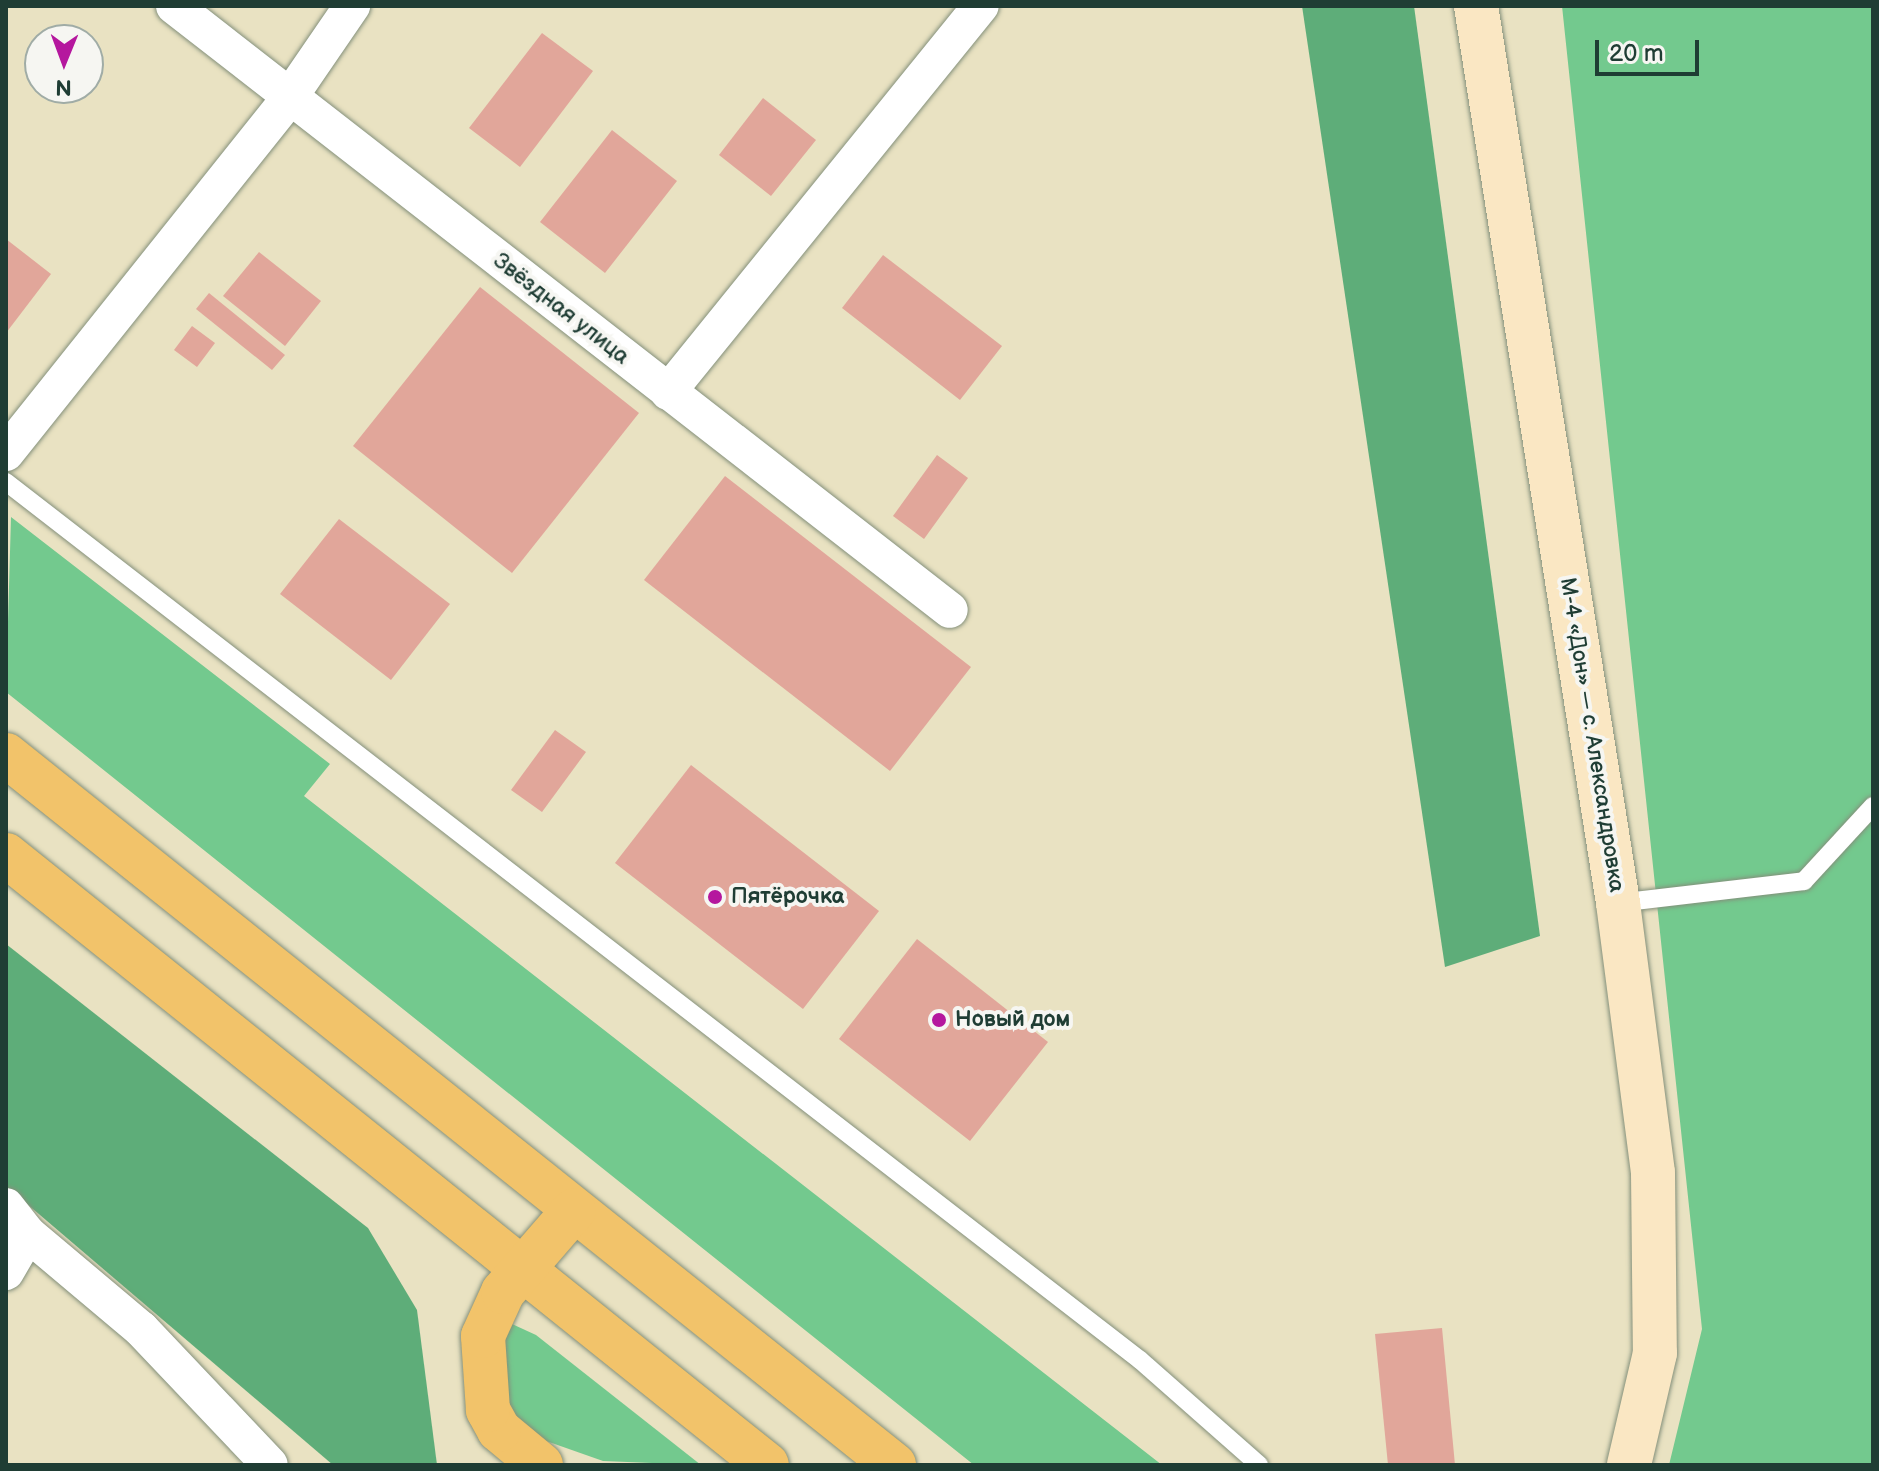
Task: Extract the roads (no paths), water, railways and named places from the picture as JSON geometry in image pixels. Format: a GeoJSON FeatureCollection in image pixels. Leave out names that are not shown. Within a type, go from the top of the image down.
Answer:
{"type":"FeatureCollection","features":[{"type":"Feature","properties":{"kind":"highway"},"geometry":{"type":"LineString","coordinates":[[6,755],[894,1465]]}},
{"type":"Feature","properties":{"kind":"highway"},"geometry":{"type":"LineString","coordinates":[[6,855],[767,1465]]}},
{"type":"Feature","properties":{"kind":"highway"},"geometry":{"type":"LineString","coordinates":[[541,1465],[499,1430],[482,1388],[491,1313],[574,1210]]}},
{"type":"Feature","properties":{"kind":"main road","name":"М-4 «Дон» — с. Александровка"},"geometry":{"type":"LineString","coordinates":[[1476,6],[1618,903],[1653,1173],[1655,1353],[1629,1465]]}},
{"type":"Feature","properties":{"kind":"street","name":"Звёздная улица"},"geometry":{"type":"LineString","coordinates":[[174,6],[950,610]]}},
{"type":"Feature","properties":{"kind":"street"},"geometry":{"type":"LineString","coordinates":[[6,453],[289,98],[352,6]]}},
{"type":"Feature","properties":{"kind":"street"},"geometry":{"type":"LineString","coordinates":[[668,392],[981,6]]}},
{"type":"Feature","properties":{"kind":"street"},"geometry":{"type":"LineString","coordinates":[[6,1206],[28,1234],[141,1329],[270,1465]]}},
{"type":"Feature","properties":{"kind":"street"},"geometry":{"type":"LineString","coordinates":[[6,1272],[28,1234]]}},
{"type":"Feature","properties":{"kind":"lane"},"geometry":{"type":"LineString","coordinates":[[6,482],[1140,1360],[1259,1465]]}},
{"type":"Feature","properties":{"kind":"lane"},"geometry":{"type":"LineString","coordinates":[[1618,903],[1804,881],[1873,806]]}},
{"type":"Feature","properties":{"kind":"place","name":"Пятёрочка"},"geometry":{"type":"Point","coordinates":[715,897]}},
{"type":"Feature","properties":{"kind":"place","name":"Новый дом"},"geometry":{"type":"Point","coordinates":[939,1020]}}]}
